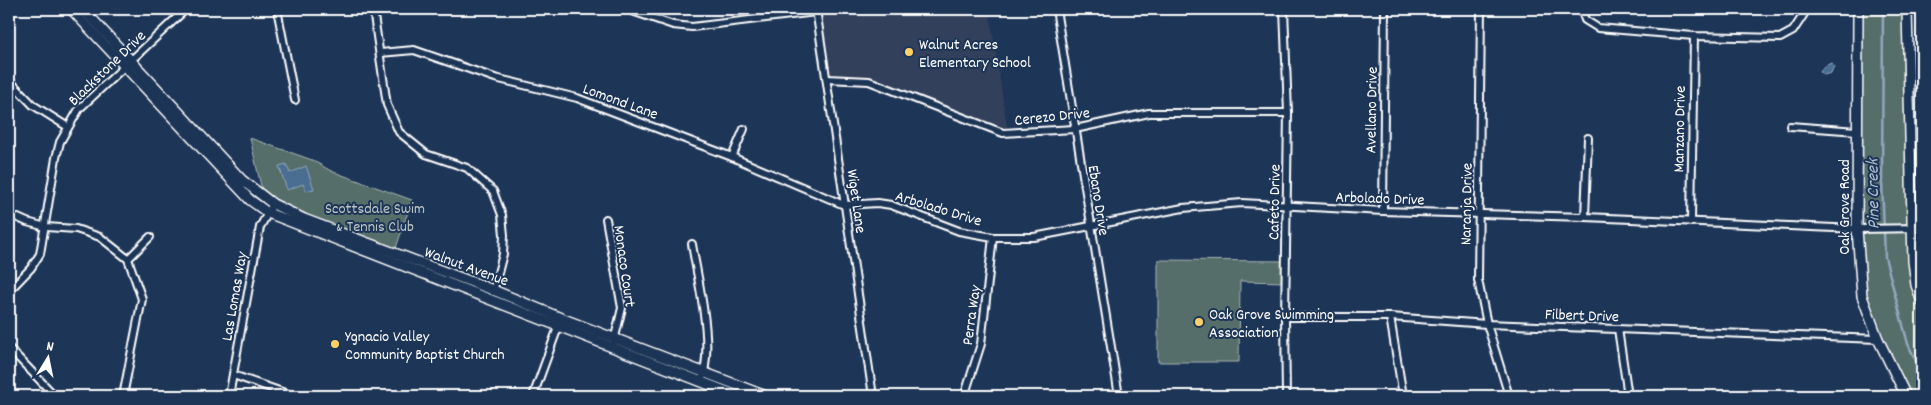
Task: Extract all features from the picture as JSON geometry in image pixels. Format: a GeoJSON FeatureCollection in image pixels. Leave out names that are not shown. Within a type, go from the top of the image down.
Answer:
{"type":"FeatureCollection","features":[{"type":"Feature","properties":{"kind":"street","name":"Walnut Avenue"},"geometry":{"type":"LineString","coordinates":[[71,9],[128,63],[242,180],[273,204],[304,219],[560,322],[613,342],[705,372],[766,396]]}},
{"type":"Feature","properties":{"kind":"street","name":"Walnut Avenue"},"geometry":{"type":"LineString","coordinates":[[83,9],[128,63],[250,200],[268,213],[492,294]]}},
{"type":"Feature","properties":{"kind":"street","name":"Blackstone Drive"},"geometry":{"type":"LineString","coordinates":[[9,291],[31,268],[40,254],[56,158],[68,127],[79,109],[186,9]]}},
{"type":"Feature","properties":{"kind":"street"},"geometry":{"type":"LineString","coordinates":[[277,9],[295,100]]}},
{"type":"Feature","properties":{"kind":"street"},"geometry":{"type":"LineString","coordinates":[[373,9],[387,105],[399,132],[426,154],[467,168],[493,191],[502,215],[504,235],[503,254],[492,294]]}},
{"type":"Feature","properties":{"kind":"street"},"geometry":{"type":"LineString","coordinates":[[626,9],[673,25],[692,28],[816,11]]}},
{"type":"Feature","properties":{"kind":"street","name":"Ebano Drive"},"geometry":{"type":"LineString","coordinates":[[1056,9],[1118,396]]}},
{"type":"Feature","properties":{"kind":"street","name":"Cafeto Drive"},"geometry":{"type":"LineString","coordinates":[[1284,9],[1288,113],[1285,317],[1286,396]]}},
{"type":"Feature","properties":{"kind":"street","name":"Avellano Drive"},"geometry":{"type":"LineString","coordinates":[[1383,211],[1385,9]]}},
{"type":"Feature","properties":{"kind":"street","name":"Naranja Drive"},"geometry":{"type":"LineString","coordinates":[[1481,9],[1478,280],[1487,324],[1510,396]]}},
{"type":"Feature","properties":{"kind":"street"},"geometry":{"type":"LineString","coordinates":[[1581,9],[1585,20],[1598,28],[1694,36],[1780,38],[1793,31],[1804,14],[1804,9]]}},
{"type":"Feature","properties":{"kind":"street","name":"Oak Grove Road"},"geometry":{"type":"LineString","coordinates":[[1858,9],[1857,131],[1862,296],[1878,339],[1906,396]]}},
{"type":"Feature","properties":{"kind":"street"},"geometry":{"type":"LineString","coordinates":[[1907,9],[1911,229],[1916,285],[1922,302]]}},
{"type":"Feature","properties":{"kind":"street","name":"Wiget Lane"},"geometry":{"type":"LineString","coordinates":[[816,11],[873,396]]}},
{"type":"Feature","properties":{"kind":"street","name":"Manzano Drive"},"geometry":{"type":"LineString","coordinates":[[1691,222],[1694,36]]}},
{"type":"Feature","properties":{"kind":"street","name":"Lomond Lane"},"geometry":{"type":"LineString","coordinates":[[380,53],[414,50],[495,78],[577,98],[732,157],[844,205]]}},
{"type":"Feature","properties":{"kind":"street","name":"Cerezo Drive"},"geometry":{"type":"LineString","coordinates":[[827,79],[869,80],[1003,133],[1075,129],[1149,113],[1288,113]]}},
{"type":"Feature","properties":{"kind":"street"},"geometry":{"type":"LineString","coordinates":[[9,80],[33,105],[68,127]]}},
{"type":"Feature","properties":{"kind":"street"},"geometry":{"type":"LineString","coordinates":[[1790,126],[1857,131]]}},
{"type":"Feature","properties":{"kind":"street"},"geometry":{"type":"LineString","coordinates":[[732,157],[744,129]]}},
{"type":"Feature","properties":{"kind":"street"},"geometry":{"type":"LineString","coordinates":[[1585,217],[1588,138]]}},
{"type":"Feature","properties":{"kind":"street","name":"Arbolado Drive"},"geometry":{"type":"LineString","coordinates":[[844,205],[878,203],[891,205],[960,231],[993,237],[1034,237],[1090,228],[1183,208],[1242,203],[1383,211],[1585,217],[1861,230],[1922,228]]}},
{"type":"Feature","properties":{"kind":"street","name":"Las Lomas Way"},"geometry":{"type":"LineString","coordinates":[[229,396],[260,227],[273,204]]}},
{"type":"Feature","properties":{"kind":"street"},"geometry":{"type":"LineString","coordinates":[[9,214],[27,222],[46,227],[76,229],[100,237],[128,259],[142,300],[123,396]]}},
{"type":"Feature","properties":{"kind":"street","name":"Monaco Court"},"geometry":{"type":"LineString","coordinates":[[606,219],[622,308],[613,342]]}},
{"type":"Feature","properties":{"kind":"street","name":"Perra Way"},"geometry":{"type":"LineString","coordinates":[[967,395],[982,344],[993,237]]}},
{"type":"Feature","properties":{"kind":"street"},"geometry":{"type":"LineString","coordinates":[[128,259],[150,238]]}},
{"type":"Feature","properties":{"kind":"street"},"geometry":{"type":"LineString","coordinates":[[692,244],[708,346],[705,372],[701,382]]}},
{"type":"Feature","properties":{"kind":"street","name":"Filbert Drive"},"geometry":{"type":"LineString","coordinates":[[1285,317],[1390,317],[1487,324],[1878,339]]}},
{"type":"Feature","properties":{"kind":"street"},"geometry":{"type":"LineString","coordinates":[[1390,317],[1403,396]]}},
{"type":"Feature","properties":{"kind":"street"},"geometry":{"type":"LineString","coordinates":[[533,396],[560,322]]}},
{"type":"Feature","properties":{"kind":"street"},"geometry":{"type":"LineString","coordinates":[[1618,329],[1628,396]]}},
{"type":"Feature","properties":{"kind":"street","name":"Walnut Avenue"},"geometry":{"type":"LineString","coordinates":[[613,342],[701,382],[738,396]]}},
{"type":"Feature","properties":{"kind":"street"},"geometry":{"type":"LineString","coordinates":[[9,348],[55,396]]}},
{"type":"Feature","properties":{"kind":"street"},"geometry":{"type":"LineString","coordinates":[[233,375],[294,396]]}},
{"type":"Feature","properties":{"kind":"shaded area","name":"Walnut Acres Elementary School"},"geometry":{"type":"Polygon","coordinates":[[[816,9],[989,9],[1008,133],[869,81],[827,79],[816,9]]]}},
{"type":"Feature","properties":{"kind":"shaded area"},"geometry":{"type":"Polygon","coordinates":[[[1831,63],[1834,66],[1831,73],[1824,75],[1820,72],[1823,67],[1831,63]]]}},
{"type":"Feature","properties":{"kind":"shaded area"},"geometry":{"type":"Polygon","coordinates":[[[286,164],[290,173],[306,166],[314,189],[306,191],[303,184],[287,190],[279,166],[286,164]]]}},
{"type":"Feature","properties":{"kind":"green space"},"geometry":{"type":"Polygon","coordinates":[[[1858,9],[1907,9],[1913,261],[1922,283],[1922,396],[1906,396],[1862,296],[1858,9]]]}},
{"type":"Feature","properties":{"kind":"green space","name":"Scottsdale Swim & Tennis Club"},"geometry":{"type":"Polygon","coordinates":[[[250,138],[312,160],[331,171],[412,200],[394,254],[344,235],[263,195],[250,138]]]}},
{"type":"Feature","properties":{"kind":"green space","name":"Oak Grove Swimming Association"},"geometry":{"type":"Polygon","coordinates":[[[1158,260],[1286,261],[1286,282],[1240,281],[1239,362],[1158,362],[1158,260]]]}},
{"type":"Feature","properties":{"kind":"waterway","name":"Pine Creek"},"geometry":{"type":"LineString","coordinates":[[1883,9],[1882,181],[1885,257],[1908,344],[1922,374]]}},
{"type":"Feature","properties":{"kind":"place","name":"Walnut Acres Elementary School"},"geometry":{"type":"Point","coordinates":[909,52]}},
{"type":"Feature","properties":{"kind":"place","name":"Oak Grove Swimming Association"},"geometry":{"type":"Point","coordinates":[1199,322]}},
{"type":"Feature","properties":{"kind":"place","name":"Ygnacio Valley Community Baptist Church"},"geometry":{"type":"Point","coordinates":[335,344]}}]}
